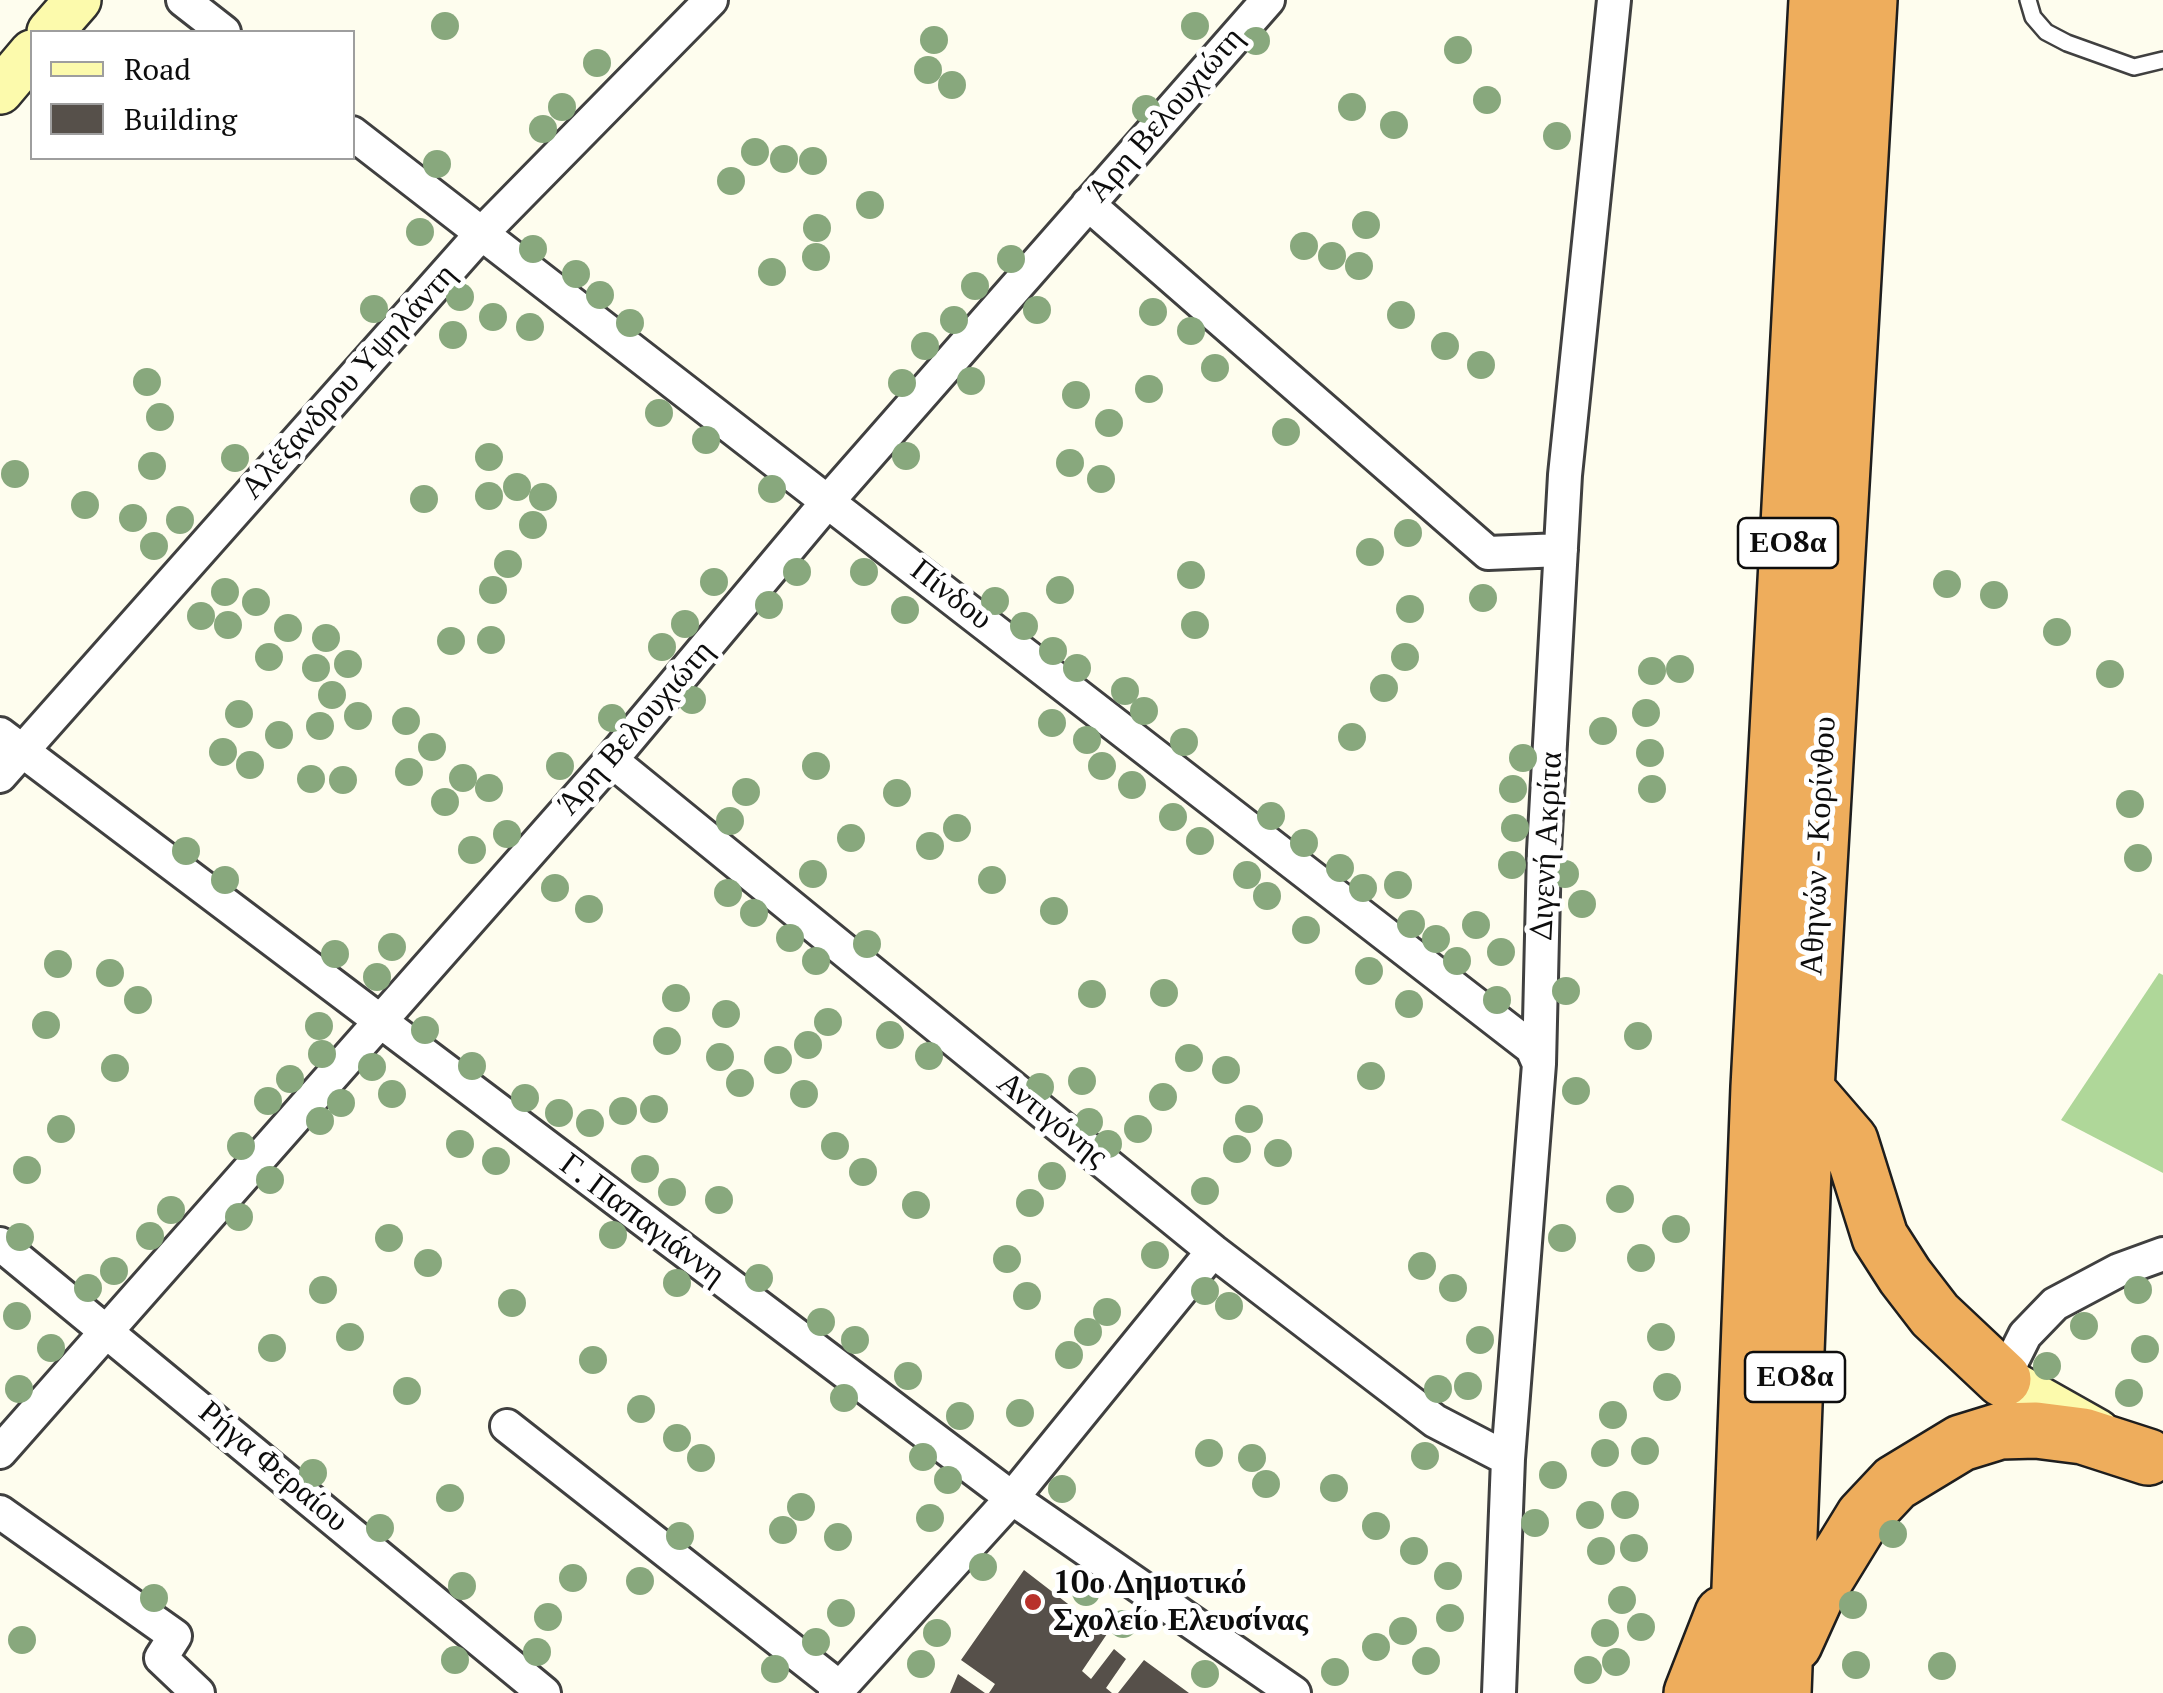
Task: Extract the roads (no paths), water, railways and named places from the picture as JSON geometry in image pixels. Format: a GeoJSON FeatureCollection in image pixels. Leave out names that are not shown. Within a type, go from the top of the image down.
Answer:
{"type":"FeatureCollection","features":[{"type":"Feature","properties":{"kind":"highway","name":"Αθηνών - Κορίνθου"},"geometry":{"type":"LineString","coordinates":[[1736,1693],[1759,1087],[1816,0]]}},
{"type":"Feature","properties":{"kind":"highway","name":"Αθηνών - Κορίνθου"},"geometry":{"type":"LineString","coordinates":[[1784,1679],[1806,1090],[1868,0]]}},
{"type":"Feature","properties":{"kind":"highway"},"geometry":{"type":"LineString","coordinates":[[1806,1090],[1850,1141],[1880,1237],[1905,1276],[1935,1316],[2003,1379]]}},
{"type":"Feature","properties":{"kind":"highway"},"geometry":{"type":"LineString","coordinates":[[1784,1679],[1818,1591],[1864,1516],[1894,1483],[1928,1460],[1961,1443],[2000,1431],[2036,1430],[2083,1436],[2155,1461]]}},
{"type":"Feature","properties":{"kind":"highway"},"geometry":{"type":"LineString","coordinates":[[1692,1693],[1739,1568]]}},
{"type":"Feature","properties":{"kind":"main road"},"geometry":{"type":"LineString","coordinates":[[52,30],[78,0]]}},
{"type":"Feature","properties":{"kind":"main road"},"geometry":{"type":"LineString","coordinates":[[0,91],[30,55]]}},
{"type":"Feature","properties":{"kind":"main road"},"geometry":{"type":"LineString","coordinates":[[2003,1379],[2056,1412],[2155,1461]]}},
{"type":"Feature","properties":{"kind":"street"},"geometry":{"type":"LineString","coordinates":[[183,0],[221,30]]}},
{"type":"Feature","properties":{"kind":"street","name":"Αλέξανδρου Υψηλάντη"},"geometry":{"type":"LineString","coordinates":[[0,776],[11,742],[481,234],[711,0]]}},
{"type":"Feature","properties":{"kind":"street","name":"Άρη Βελουχιώτη"},"geometry":{"type":"LineString","coordinates":[[0,1452],[610,760],[830,500],[1268,0]]}},
{"type":"Feature","properties":{"kind":"street","name":"Διγενή Ακρίτα"},"geometry":{"type":"LineString","coordinates":[[1499,1693],[1508,1459],[1539,1064],[1544,851],[1561,550],[1614,0]]}},
{"type":"Feature","properties":{"kind":"street","name":"Πίνδου"},"geometry":{"type":"LineString","coordinates":[[355,135],[1532,1048],[1539,1064]]}},
{"type":"Feature","properties":{"kind":"street"},"geometry":{"type":"LineString","coordinates":[[1088,204],[1488,553],[1561,550]]}},
{"type":"Feature","properties":{"kind":"street","name":"Γ. Παπαγιάννη"},"geometry":{"type":"LineString","coordinates":[[11,742],[1012,1498],[1294,1693]]}},
{"type":"Feature","properties":{"kind":"street","name":"Αντιγόνης"},"geometry":{"type":"LineString","coordinates":[[610,760],[1212,1251],[1435,1420],[1508,1459]]}},
{"type":"Feature","properties":{"kind":"street","name":"Ρήγα Φεραίου"},"geometry":{"type":"LineString","coordinates":[[0,1244],[109,1330],[544,1693]]}},
{"type":"Feature","properties":{"kind":"street"},"geometry":{"type":"LineString","coordinates":[[507,1426],[837,1690],[1012,1498],[1212,1251]]}},
{"type":"Feature","properties":{"kind":"street"},"geometry":{"type":"LineString","coordinates":[[2003,1379],[2025,1335],[2055,1304],[2119,1270],[2163,1254]]}},
{"type":"Feature","properties":{"kind":"street"},"geometry":{"type":"LineString","coordinates":[[0,1512],[175,1636],[160,1658],[198,1693]]}},
{"type":"Feature","properties":{"kind":"lane"},"geometry":{"type":"LineString","coordinates":[[2028,0],[2033,17],[2046,32],[2066,42],[2134,67],[2163,60]]}},
{"type":"Feature","properties":{"kind":"place","name":"10ο Δημοτικό Σχολείο Ελευσίνας"},"geometry":{"type":"Point","coordinates":[1033,1602]}}]}
